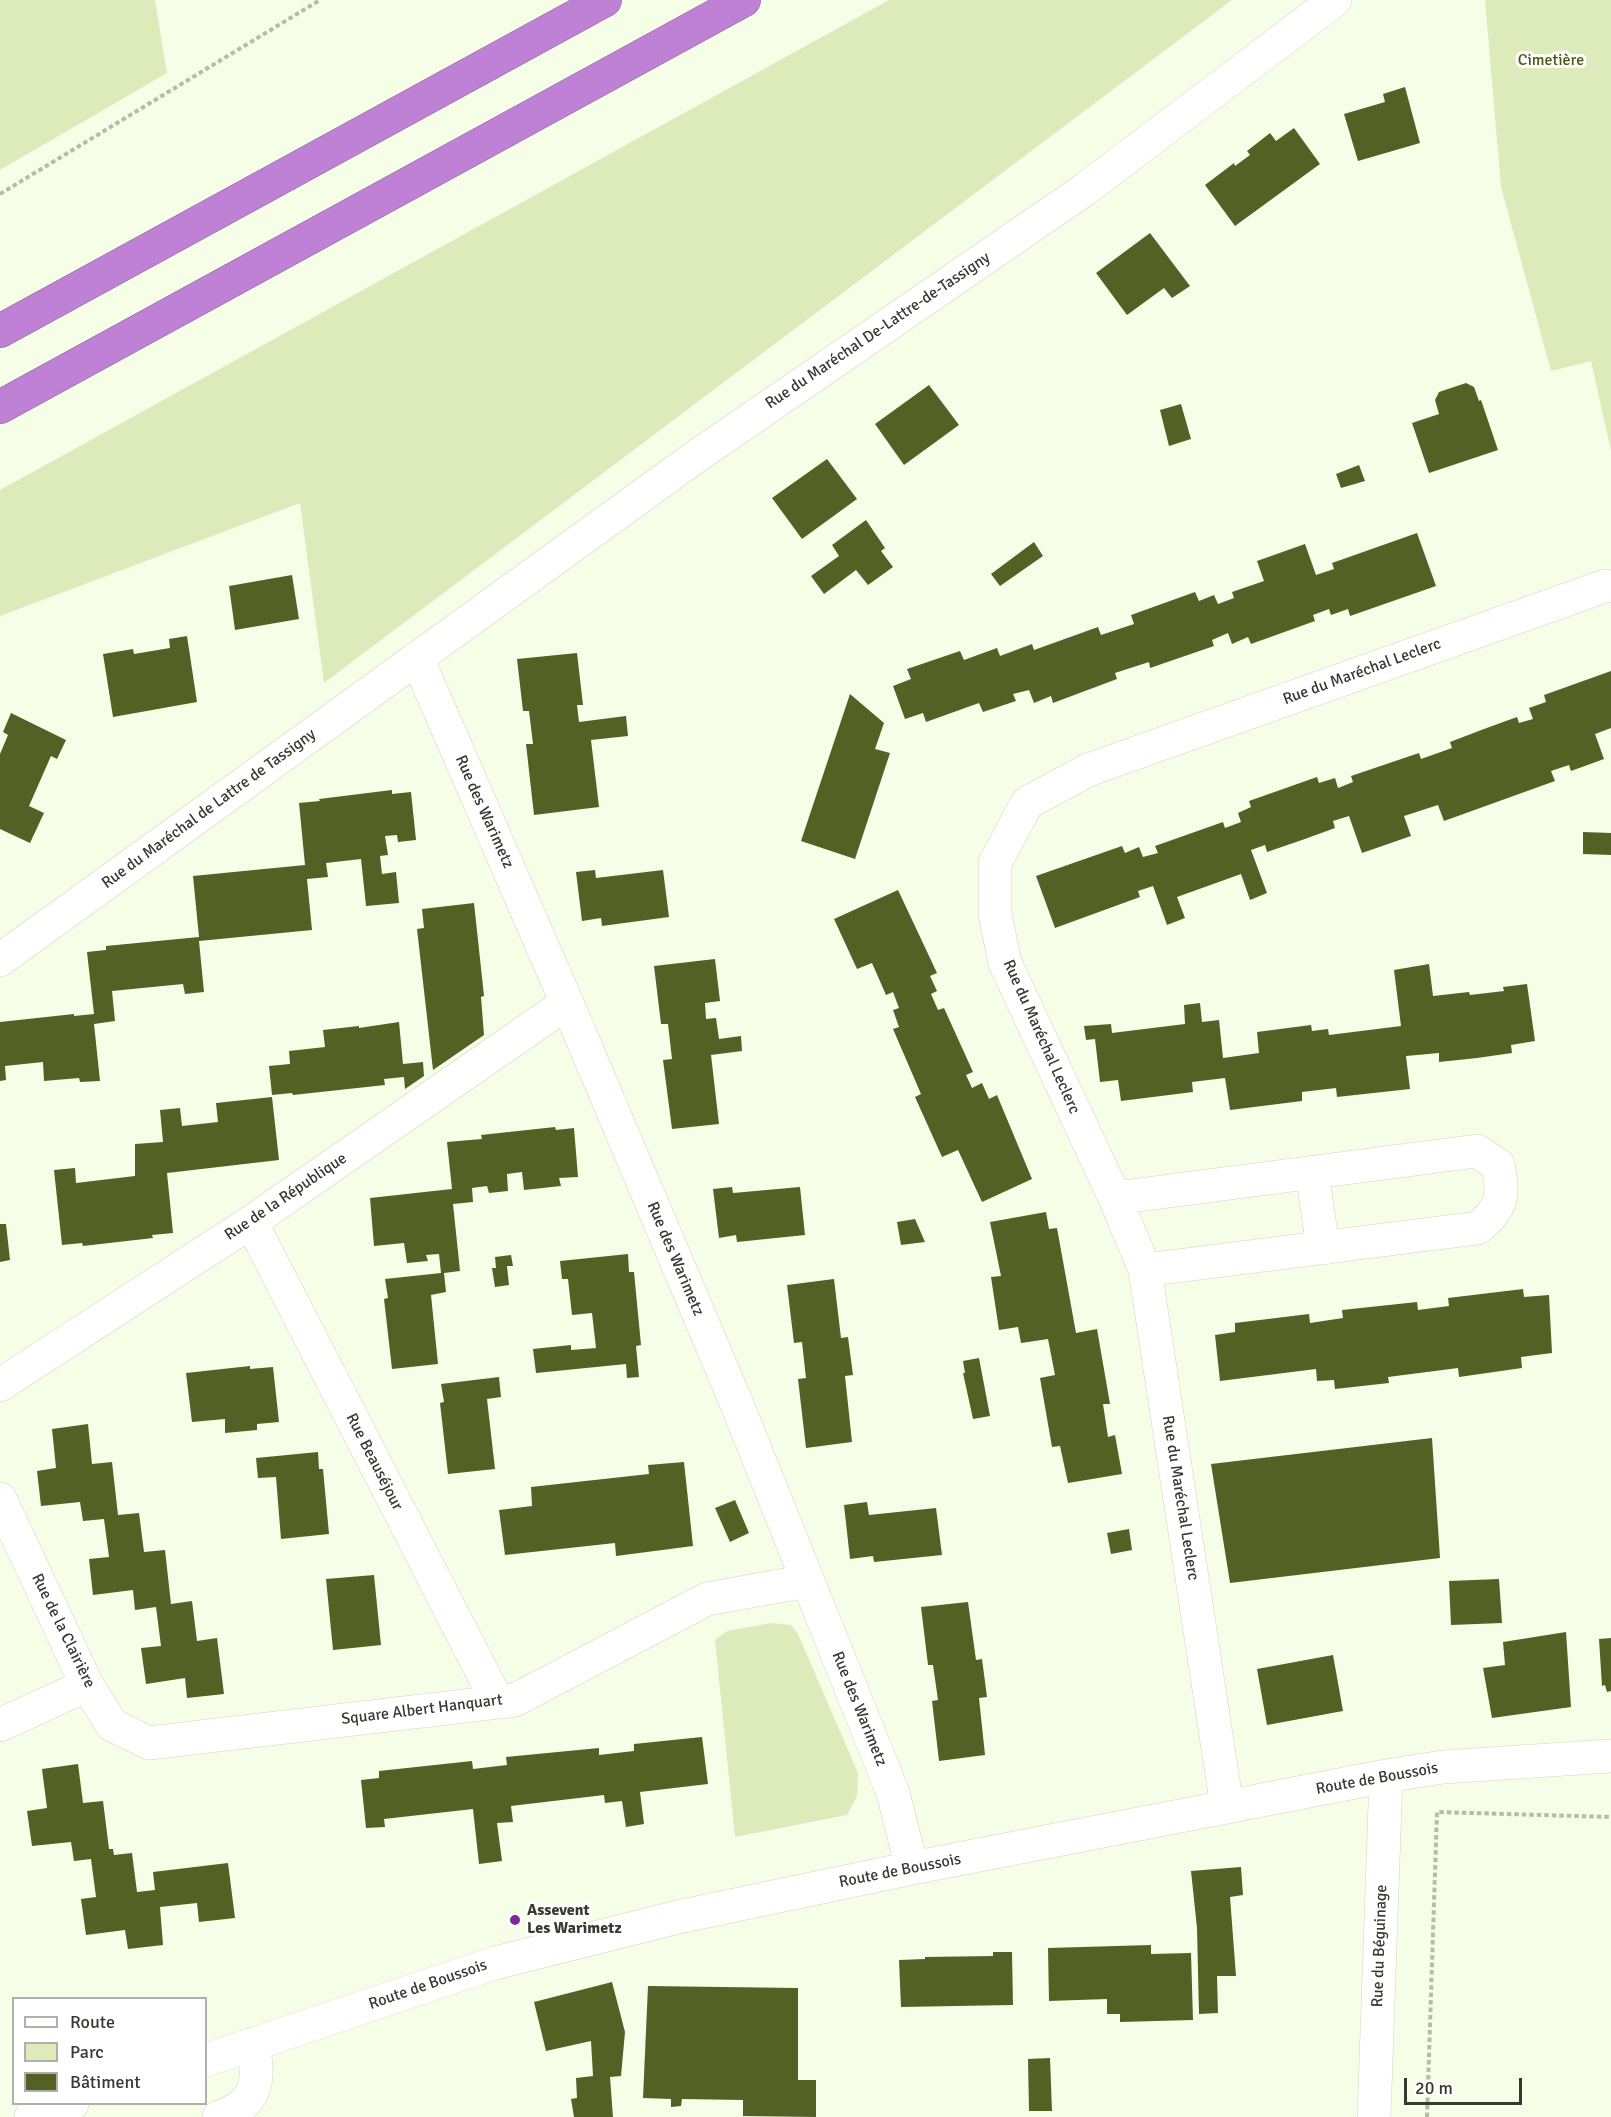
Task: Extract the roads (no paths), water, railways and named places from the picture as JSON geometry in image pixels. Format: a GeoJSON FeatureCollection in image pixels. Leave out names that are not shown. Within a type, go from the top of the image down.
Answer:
{"type":"FeatureCollection","features":[{"type":"Feature","properties":{"kind":"highway"},"geometry":{"type":"LineString","coordinates":[[0,331],[605,0]]}},
{"type":"Feature","properties":{"kind":"highway"},"geometry":{"type":"LineString","coordinates":[[0,407],[744,0]]}},
{"type":"Feature","properties":{"kind":"street","name":"Rue du Maréchal De-Lattre-de-Tassigny"},"geometry":{"type":"LineString","coordinates":[[417,658],[694,458],[1084,190],[1335,0]]}},
{"type":"Feature","properties":{"kind":"street","name":"Rue du Maréchal Leclerc"},"geometry":{"type":"LineString","coordinates":[[1227,1807],[1145,1270],[1115,1198],[1005,963],[994,914],[995,862],[1027,803],[1088,770],[1605,586]]}},
{"type":"Feature","properties":{"kind":"street","name":"Rue du Maréchal de Lattre de Tassigny"},"geometry":{"type":"LineString","coordinates":[[0,960],[417,658]]}},
{"type":"Feature","properties":{"kind":"street","name":"Rue des Warimetz"},"geometry":{"type":"LineString","coordinates":[[417,658],[567,1003],[736,1402],[893,1793],[912,1868]]}},
{"type":"Feature","properties":{"kind":"street","name":"Rue de la République"},"geometry":{"type":"LineString","coordinates":[[0,1384],[251,1222],[567,1003]]}},
{"type":"Feature","properties":{"kind":"street"},"geometry":{"type":"LineString","coordinates":[[1115,1198],[1477,1150],[1498,1165],[1503,1189],[1495,1214],[1478,1228],[1145,1270]]}},
{"type":"Feature","properties":{"kind":"street"},"geometry":{"type":"LineString","coordinates":[[1312,1172],[1323,1248]]}},
{"type":"Feature","properties":{"kind":"street","name":"Rue Beauséjour"},"geometry":{"type":"LineString","coordinates":[[251,1222],[497,1701]]}},
{"type":"Feature","properties":{"kind":"street","name":"Rue de la Clairière"},"geometry":{"type":"LineString","coordinates":[[0,1499],[87,1685],[112,1725],[149,1743]]}},
{"type":"Feature","properties":{"kind":"street","name":"Square Albert Hanquart"},"geometry":{"type":"LineString","coordinates":[[149,1743],[515,1700],[707,1599],[807,1581]]}},
{"type":"Feature","properties":{"kind":"street"},"geometry":{"type":"LineString","coordinates":[[0,1725],[87,1685]]}},
{"type":"Feature","properties":{"kind":"street","name":"Route de Boussois"},"geometry":{"type":"LineString","coordinates":[[207,2060],[495,1963],[678,1917],[912,1868],[1386,1776],[1443,1767],[1611,1756]]}},
{"type":"Feature","properties":{"kind":"street","name":"Rue du Béguinage"},"geometry":{"type":"LineString","coordinates":[[1374,2117],[1386,1776]]}},
{"type":"Feature","properties":{"kind":"street"},"geometry":{"type":"LineString","coordinates":[[219,2117],[247,2103],[256,2086],[253,2044]]}},
{"type":"Feature","properties":{"kind":"street"},"geometry":{"type":"LineString","coordinates":[[31,2117],[66,2105]]}},
{"type":"Feature","properties":{"kind":"place","name":"Assevent Les Warimetz"},"geometry":{"type":"Point","coordinates":[515,1920]}},
{"type":"Feature","properties":{"kind":"park label","name":"Cimetière"},"geometry":{"type":"Point","coordinates":[1551,61]}}]}
